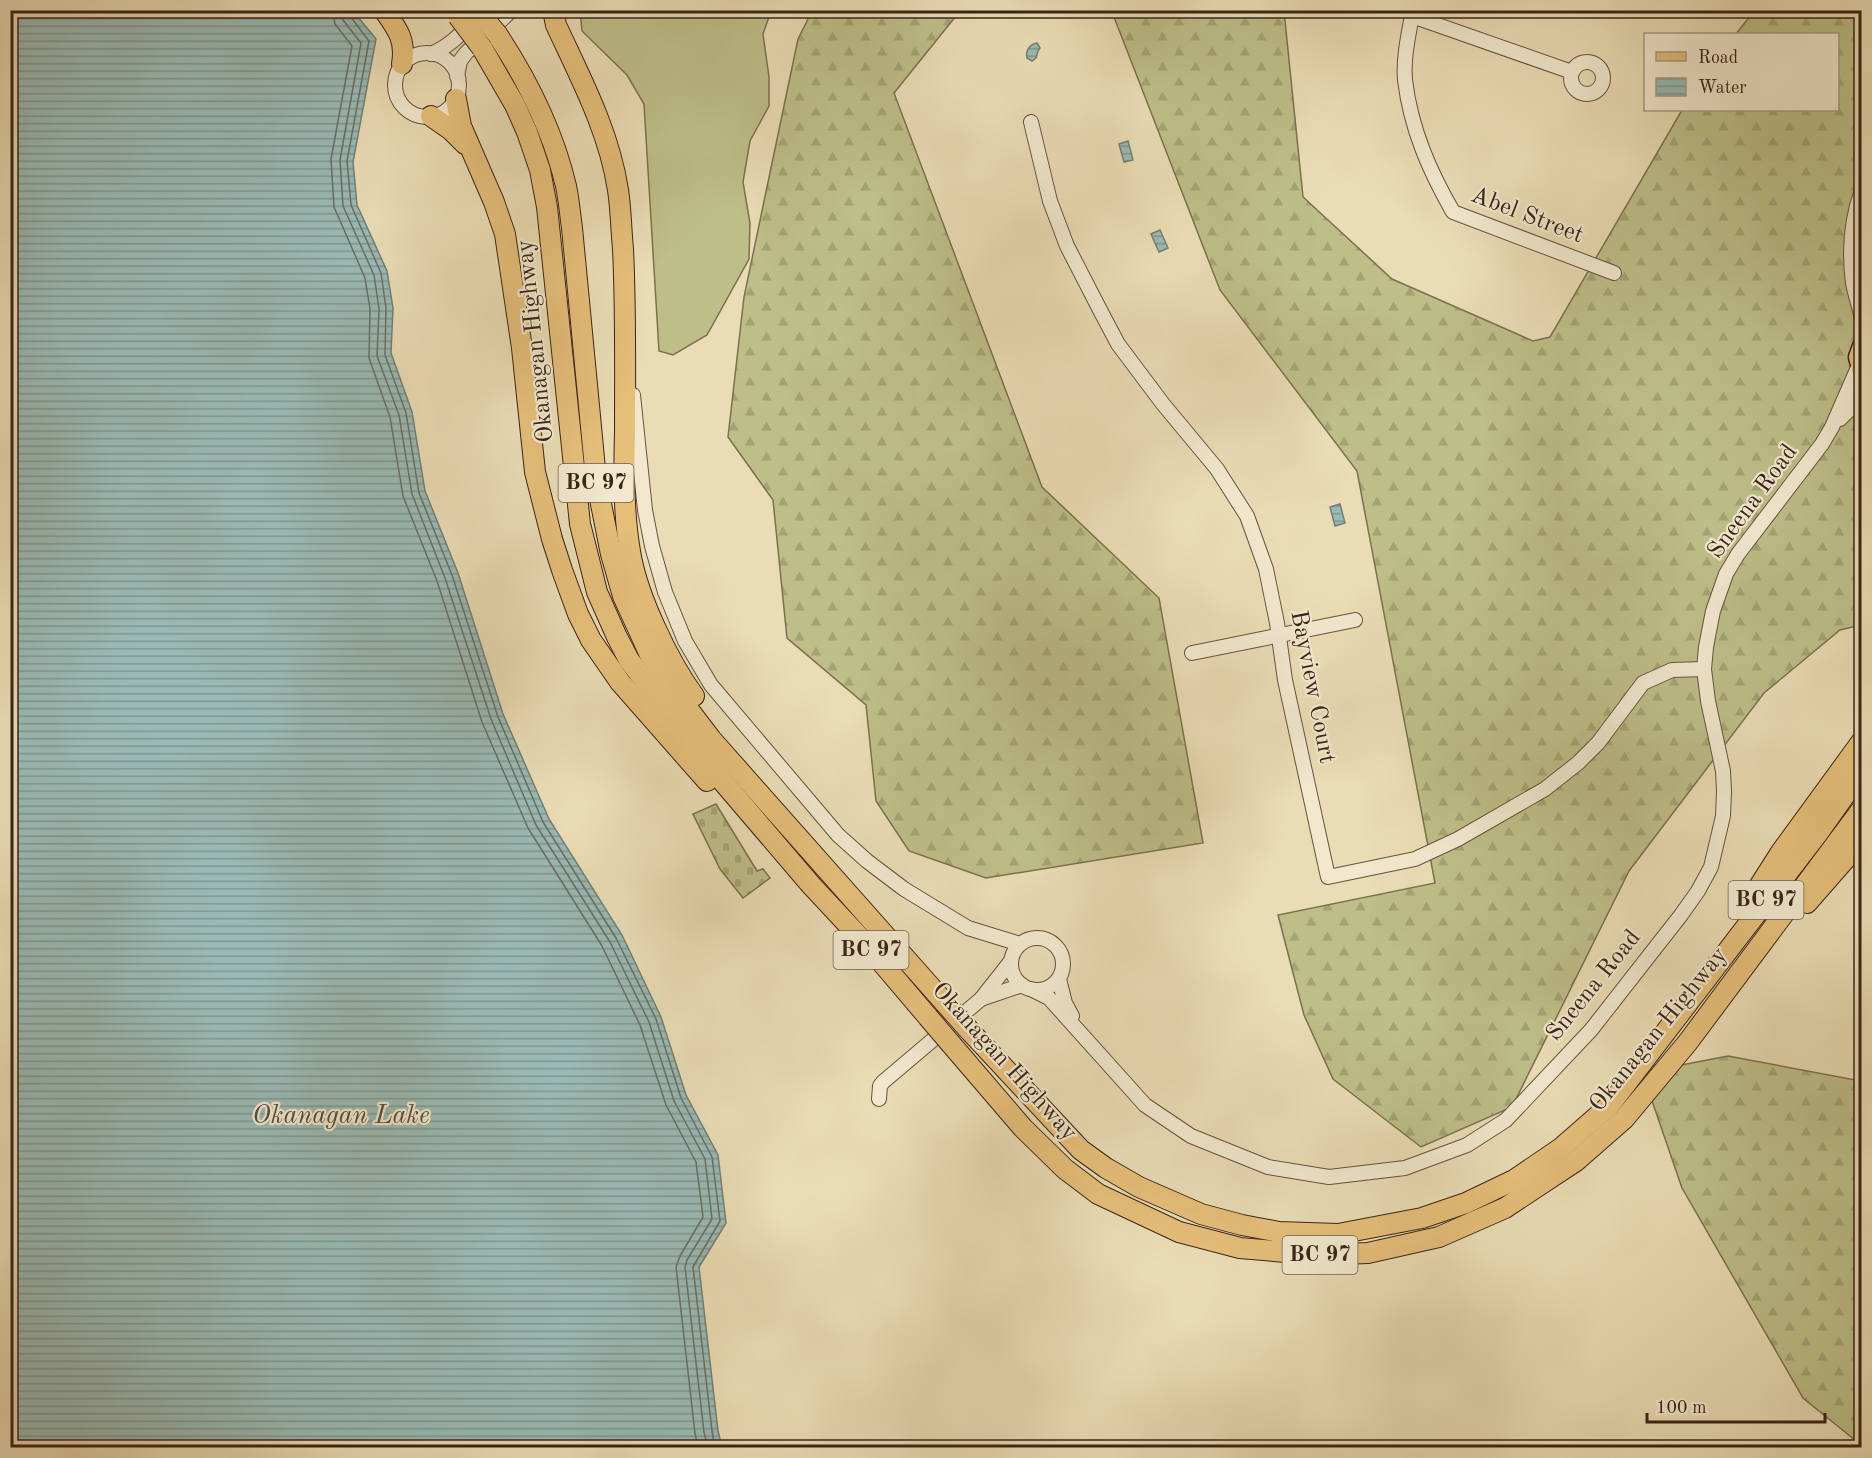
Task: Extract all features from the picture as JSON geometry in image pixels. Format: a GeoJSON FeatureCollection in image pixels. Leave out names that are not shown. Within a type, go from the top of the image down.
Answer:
{"type":"FeatureCollection","features":[{"type":"Feature","properties":{"kind":"highway"},"geometry":{"type":"LineString","coordinates":[[384,10],[402,38],[404,53],[402,64]]}},
{"type":"Feature","properties":{"kind":"highway","name":"Okanagan Highway"},"geometry":{"type":"LineString","coordinates":[[477,10],[515,62],[545,121],[566,186],[596,480],[611,554],[623,596],[650,655],[711,739],[968,1029],[1081,1150],[1139,1187],[1201,1214],[1242,1226],[1279,1232],[1338,1234],[1422,1218],[1466,1203],[1514,1180],[1561,1148],[1608,1106],[1818,833],[1862,771]]}},
{"type":"Feature","properties":{"kind":"highway"},"geometry":{"type":"LineString","coordinates":[[553,10],[556,25],[592,102],[612,156],[619,192],[626,320],[624,503],[631,557],[658,633],[684,682],[831,875]]}},
{"type":"Feature","properties":{"kind":"highway","name":"Okanagan Highway"},"geometry":{"type":"LineString","coordinates":[[455,13],[482,48],[515,105],[540,170],[547,207],[580,524],[597,592],[616,637],[629,660],[706,762],[811,885],[866,944],[1042,1148],[1098,1194],[1179,1232],[1240,1248],[1320,1255],[1368,1253],[1439,1237],[1505,1208],[1576,1161],[1624,1119],[1688,1042],[1862,809]]}},
{"type":"Feature","properties":{"kind":"highway"},"geometry":{"type":"LineString","coordinates":[[456,99],[461,126],[494,202],[505,234],[522,348],[535,472],[552,539],[578,614],[591,640],[620,682],[687,760],[811,885]]}},
{"type":"Feature","properties":{"kind":"highway"},"geometry":{"type":"LineString","coordinates":[[431,116],[452,130],[471,150]]}},
{"type":"Feature","properties":{"kind":"highway"},"geometry":{"type":"LineString","coordinates":[[1668,1028],[1782,852],[1862,741]]}},
{"type":"Feature","properties":{"kind":"highway"},"geometry":{"type":"LineString","coordinates":[[1688,1042],[1862,840]]}},
{"type":"Feature","properties":{"kind":"street"},"geometry":{"type":"LineString","coordinates":[[482,10],[455,41],[442,50],[431,54],[420,54],[402,64],[397,72],[395,91],[405,108],[418,116],[431,116],[447,110],[456,99],[460,61],[512,10]]}},
{"type":"Feature","properties":{"kind":"street"},"geometry":{"type":"LineString","coordinates":[[1412,13],[1572,72]]}},
{"type":"Feature","properties":{"kind":"street","name":"Abel Street"},"geometry":{"type":"LineString","coordinates":[[1412,13],[1406,45],[1405,79],[1413,119],[1426,164],[1453,212],[1614,273]]}},
{"type":"Feature","properties":{"kind":"street"},"geometry":{"type":"LineString","coordinates":[[431,54],[447,61],[457,76]]}},
{"type":"Feature","properties":{"kind":"street","name":"Bayview Court"},"geometry":{"type":"LineString","coordinates":[[1031,122],[1054,211],[1067,246],[1118,344],[1158,398],[1217,468],[1247,516],[1266,569],[1286,680],[1328,877],[1415,859],[1458,839],[1545,789],[1578,763],[1598,743],[1642,683],[1672,670],[1704,669]]}},
{"type":"Feature","properties":{"kind":"street"},"geometry":{"type":"LineString","coordinates":[[1862,190],[1854,214],[1852,254],[1854,286],[1862,320]]}},
{"type":"Feature","properties":{"kind":"street"},"geometry":{"type":"LineString","coordinates":[[1852,254],[1862,276]]}},
{"type":"Feature","properties":{"kind":"street"},"geometry":{"type":"LineString","coordinates":[[626,320],[644,500],[652,546],[665,592],[685,641],[711,685],[838,835],[867,861],[904,889],[968,928],[1020,944]]}},
{"type":"Feature","properties":{"kind":"street","name":"Sneena Road"},"geometry":{"type":"LineString","coordinates":[[1833,427],[1861,354]]}},
{"type":"Feature","properties":{"kind":"street","name":"Sneena Road"},"geometry":{"type":"LineString","coordinates":[[1027,987],[1049,998],[1145,1105],[1191,1136],[1268,1167],[1329,1177],[1405,1168],[1467,1145],[1506,1120],[1592,1030],[1698,891],[1711,867],[1723,816],[1724,791],[1723,771],[1708,701],[1704,669],[1709,628],[1717,596],[1738,554],[1813,458],[1833,427],[1862,397]]}},
{"type":"Feature","properties":{"kind":"street"},"geometry":{"type":"LineString","coordinates":[[1192,653],[1355,620]]}},
{"type":"Feature","properties":{"kind":"street"},"geometry":{"type":"LineString","coordinates":[[879,1099],[880,1086],[883,1082],[981,999],[1011,961],[1014,951],[1020,944],[1029,938],[1041,937],[1051,941],[1059,948],[1064,959],[1064,969],[1059,979],[1042,990],[1027,987],[1016,979],[1011,961]]}},
{"type":"Feature","properties":{"kind":"street","name":"Sneena Road"},"geometry":{"type":"LineString","coordinates":[[1059,979],[1065,1003],[1079,1031]]}},
{"type":"Feature","properties":{"kind":"street"},"geometry":{"type":"LineString","coordinates":[[981,999],[1027,987]]}},
{"type":"Feature","properties":{"kind":"green space"},"geometry":{"type":"Polygon","coordinates":[[[580,11],[771,11],[763,34],[769,77],[769,106],[750,141],[743,182],[750,223],[749,259],[707,335],[673,355],[659,351],[644,104],[627,75],[582,31],[580,11]]]}},
{"type":"Feature","properties":{"kind":"green space"},"geometry":{"type":"Polygon","coordinates":[[[812,11],[960,11],[894,93],[1042,487],[1159,598],[1203,843],[986,878],[909,851],[876,801],[866,705],[787,638],[773,500],[728,437],[744,297],[798,39],[812,11]]]}},
{"type":"Feature","properties":{"kind":"green space"},"geometry":{"type":"Polygon","coordinates":[[[973,11],[1284,11],[1303,197],[1392,279],[1533,341],[1550,337],[1681,111],[1839,111],[1839,33],[1737,33],[1754,11],[1861,11],[1861,625],[1840,630],[1764,693],[1629,871],[1512,1107],[1421,1147],[1333,1079],[1304,1015],[1278,915],[1435,883],[1357,471],[1220,290],[1114,17],[973,11]]]}},
{"type":"Feature","properties":{"kind":"green space"},"geometry":{"type":"Polygon","coordinates":[[[716,804],[757,871],[763,869],[770,878],[743,898],[720,869],[693,814],[716,804]]]}},
{"type":"Feature","properties":{"kind":"green space"},"geometry":{"type":"Polygon","coordinates":[[[1728,1056],[1861,1081],[1861,1445],[1803,1398],[1682,1188],[1649,1092],[1666,1068],[1728,1056]]]}},
{"type":"Feature","properties":{"kind":"water","name":"Okanagan Lake"},"geometry":{"type":"Polygon","coordinates":[[[10,11],[353,11],[376,39],[353,162],[357,205],[387,271],[393,308],[391,353],[412,412],[425,491],[458,573],[503,714],[549,819],[622,935],[661,1017],[686,1095],[718,1155],[726,1223],[699,1267],[718,1431],[722,1447],[11,1447],[10,11]]]}},
{"type":"Feature","properties":{"kind":"water"},"geometry":{"type":"Polygon","coordinates":[[[1037,43],[1040,48],[1036,58],[1032,61],[1027,58],[1027,50],[1037,43]]]}},
{"type":"Feature","properties":{"kind":"water"},"geometry":{"type":"Polygon","coordinates":[[[1128,141],[1133,160],[1124,162],[1119,144],[1128,141]]]}},
{"type":"Feature","properties":{"kind":"water"},"geometry":{"type":"Polygon","coordinates":[[[1160,230],[1168,248],[1159,252],[1151,234],[1160,230]]]}},
{"type":"Feature","properties":{"kind":"water"},"geometry":{"type":"Polygon","coordinates":[[[1340,504],[1345,523],[1335,526],[1330,507],[1340,504]]]}}]}
